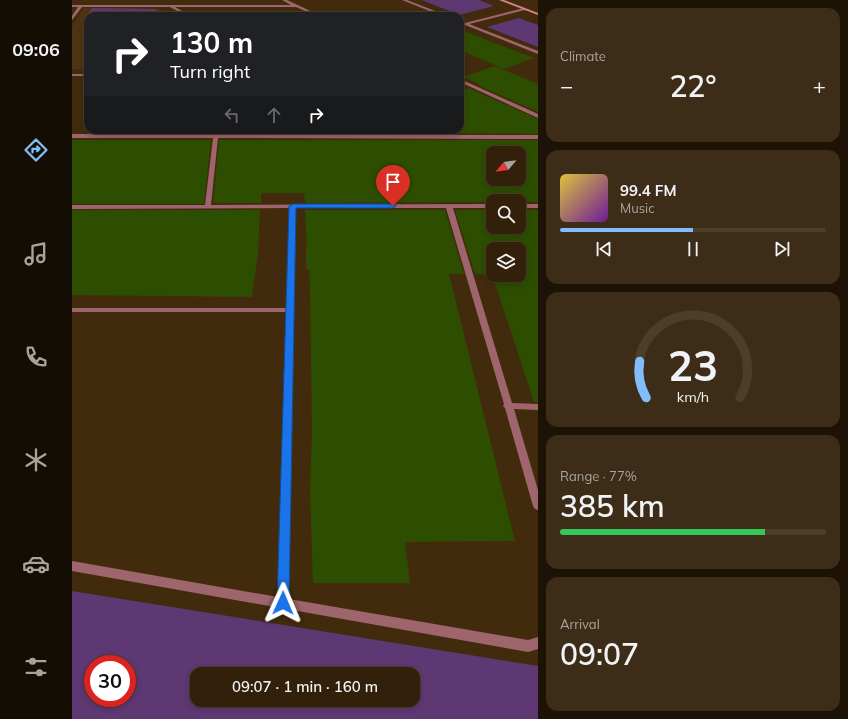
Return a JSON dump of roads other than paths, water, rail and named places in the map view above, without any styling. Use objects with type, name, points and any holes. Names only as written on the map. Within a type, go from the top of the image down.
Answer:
[{"type":"main road","points":[[501,0],[538,14]]},
{"type":"street","points":[[284,0],[310,12]]},
{"type":"street","points":[[404,0],[436,12]]},
{"type":"street","points":[[72,6],[297,6]]},
{"type":"street","points":[[72,19],[81,6]]},
{"type":"street","points":[[172,6],[182,12]]},
{"type":"street","points":[[466,24],[524,9]]},
{"type":"street","points":[[466,24],[538,53]]},
{"type":"street","points":[[72,75],[84,75]]},
{"type":"street","points":[[464,82],[538,116]]},
{"type":"street","points":[[402,134],[406,136]]},
{"type":"street","points":[[72,136],[538,137]]},
{"type":"street","points":[[208,206],[216,136]]},
{"type":"street","points":[[283,603],[293,206]]},
{"type":"street","points":[[449,206],[507,406],[538,506]]},
{"type":"street","points":[[72,207],[486,206]]},
{"type":"street","points":[[526,206],[538,206]]},
{"type":"street","points":[[72,310],[290,310]]},
{"type":"street","points":[[507,406],[538,407]]},
{"type":"street","points":[[72,566],[528,646],[538,643]]}]
